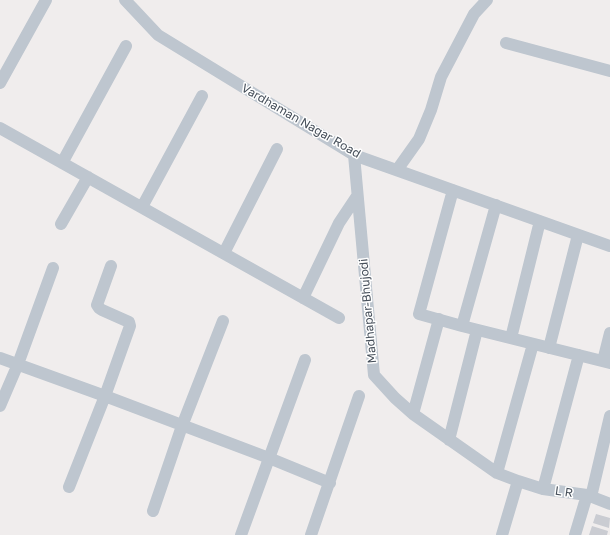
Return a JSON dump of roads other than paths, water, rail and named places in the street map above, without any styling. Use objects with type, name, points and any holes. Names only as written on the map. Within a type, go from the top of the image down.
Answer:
[{"type":"street","points":[[0,83],[46,0]]},
{"type":"street","name":"Vardhaman Nagar Road","points":[[125,0],[158,35],[354,154],[610,246]]},
{"type":"street","points":[[397,170],[419,139],[441,77],[474,14],[486,0]]},
{"type":"street","points":[[506,43],[610,71]]},
{"type":"street","points":[[62,163],[126,46]]},
{"type":"street","points":[[142,208],[202,96]]},
{"type":"street","points":[[0,128],[339,318]]},
{"type":"street","points":[[224,253],[277,149]]},
{"type":"street","name":"Madhapar-Bhujodi","points":[[354,154],[374,375],[412,414],[497,473],[518,481]]},
{"type":"street","points":[[61,224],[88,177]]},
{"type":"street","points":[[453,190],[419,314],[607,362],[610,333]]},
{"type":"street","points":[[303,298],[340,223],[357,196]]},
{"type":"street","points":[[462,326],[496,205]]},
{"type":"street","points":[[512,338],[540,221]]},
{"type":"street","points":[[549,348],[578,235]]},
{"type":"street","points":[[69,487],[105,396],[130,326],[129,322],[102,310],[98,305],[111,266]]},
{"type":"street","points":[[0,406],[18,364],[53,268]]},
{"type":"street","points":[[412,414],[439,319]]},
{"type":"street","points":[[153,511],[182,426],[223,321]]},
{"type":"street","points":[[450,440],[477,330]]},
{"type":"street","points":[[497,473],[534,344]]},
{"type":"street","points":[[543,489],[579,356]]},
{"type":"street","points":[[0,358],[269,458],[330,483]]},
{"type":"street","points":[[241,535],[305,360]]},
{"type":"street","points":[[311,535],[359,396]]},
{"type":"street","points":[[575,535],[589,496],[610,416]]},
{"type":"street","points":[[502,535],[518,481]]},
{"type":"street","name":"L R","points":[[518,481],[543,489],[589,496],[610,504]]}]
